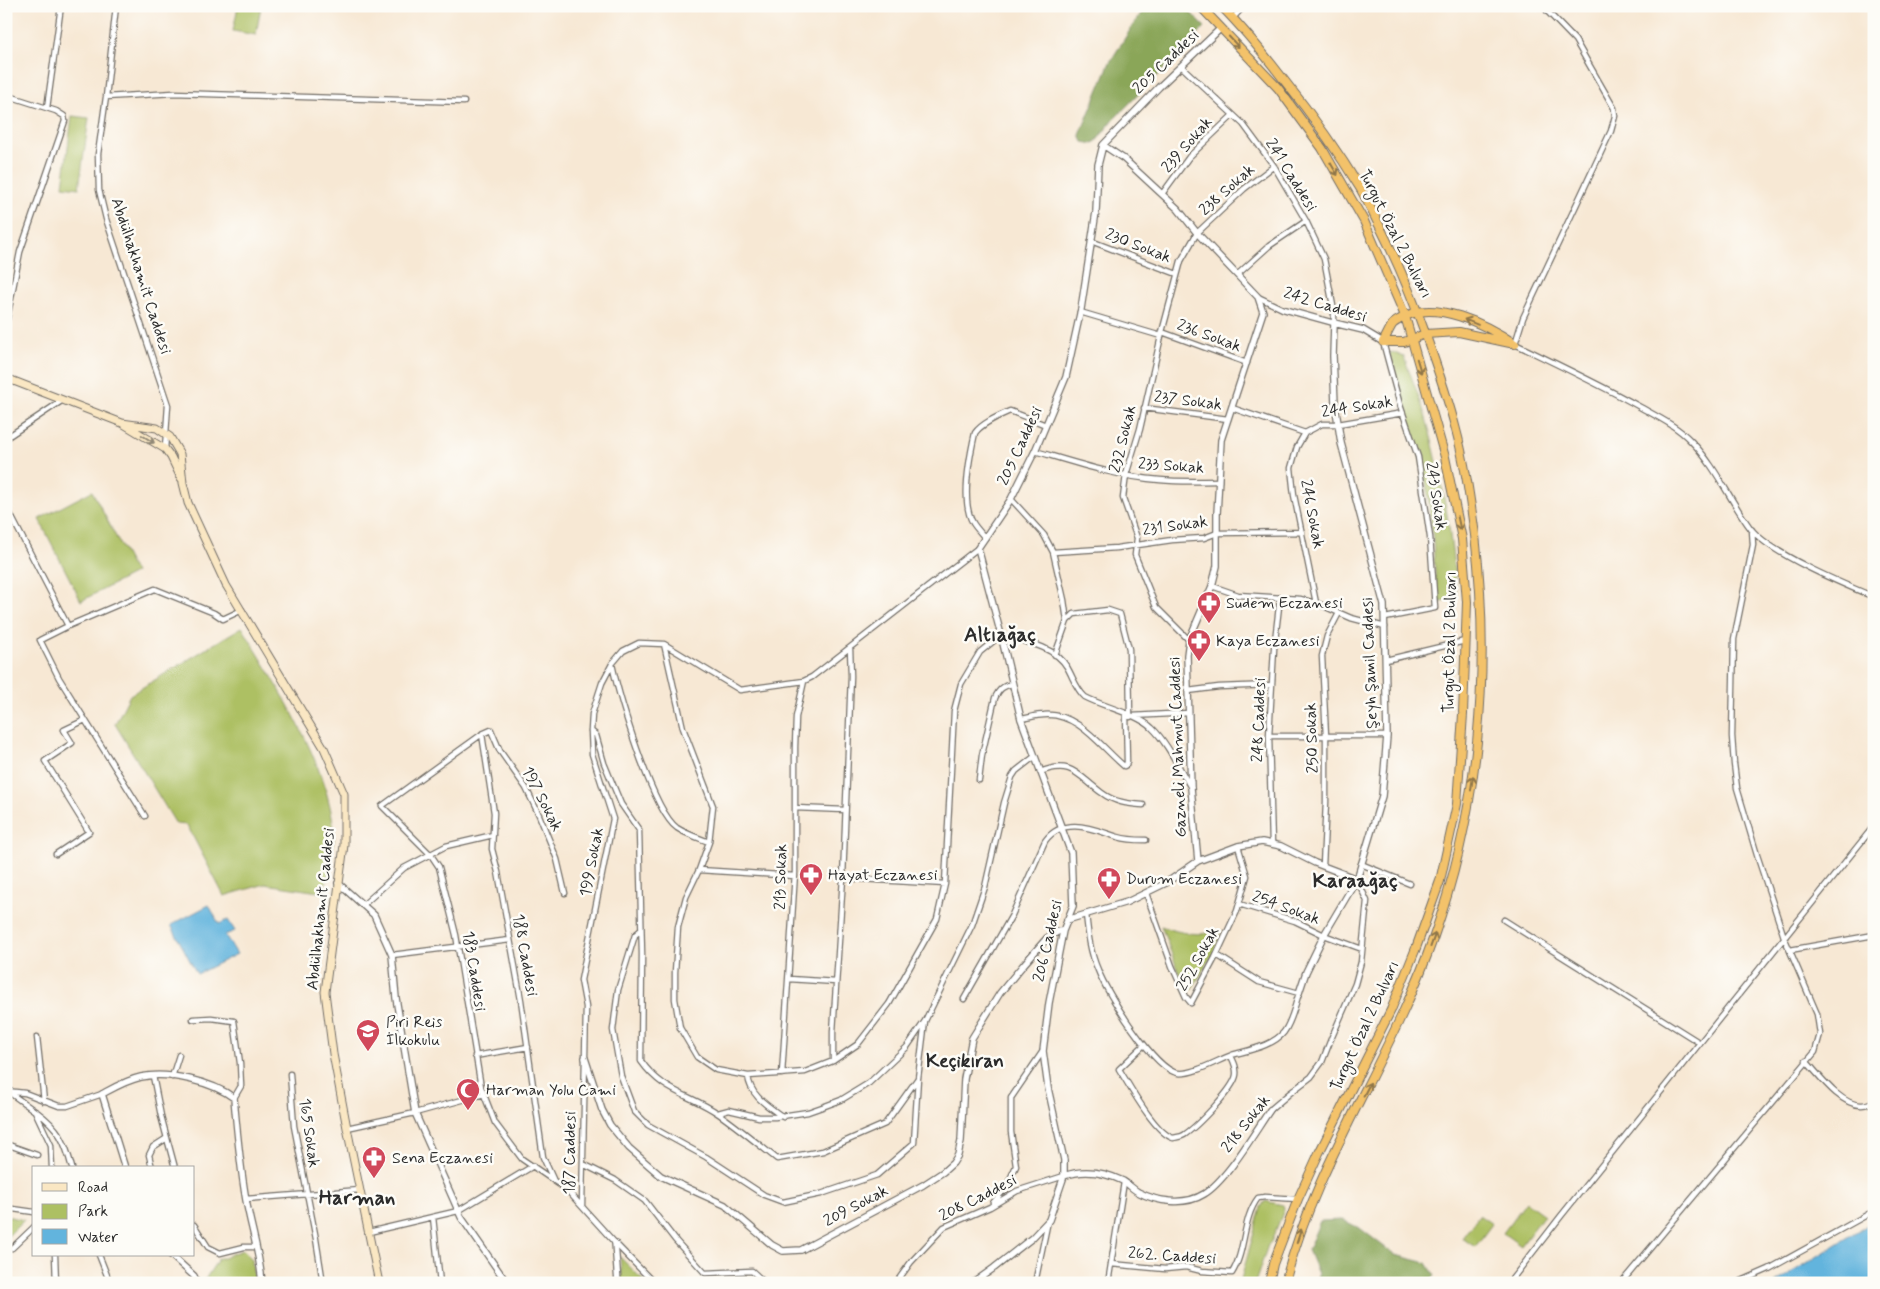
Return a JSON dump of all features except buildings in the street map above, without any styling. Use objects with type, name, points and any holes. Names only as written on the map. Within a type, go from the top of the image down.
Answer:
[{"type":"highway","name":"Turgut Özal 2 Bulvarı","points":[[1200,6],[1278,88],[1322,148],[1364,221],[1405,316],[1446,457],[1462,540],[1467,602],[1458,804],[1440,882],[1391,1010],[1318,1153],[1298,1199],[1273,1264],[1269,1283]]},
{"type":"highway","name":"Turgut Özal 2 Bulvarı","points":[[1221,6],[1250,36],[1314,118],[1362,191],[1397,261],[1418,311],[1456,428],[1469,490],[1480,580],[1483,660],[1480,711],[1472,778],[1460,848],[1446,900],[1416,984],[1386,1051],[1314,1196],[1300,1232],[1285,1283]]},
{"type":"highway","points":[[1438,310],[1468,320],[1502,335],[1515,344],[1459,332],[1425,334],[1404,342],[1383,342],[1393,324],[1405,316],[1418,311],[1438,310]]},
{"type":"main road","name":"Abdülhakhamit Caddesi","points":[[6,378],[122,423],[164,449],[171,457],[183,483]]},
{"type":"main road","name":"Abdülhakhamit Caddesi","points":[[122,423],[157,428],[170,438],[180,454],[183,483],[188,503],[226,585],[324,748],[344,794],[344,845],[325,992],[333,1054],[379,1283]]},
{"type":"street","points":[[47,108],[61,6]]},
{"type":"street","name":"Abdülhakhamit Caddesi","points":[[116,6],[98,154],[99,190],[106,219],[168,404],[164,449]]},
{"type":"street","points":[[1233,18],[1244,6]]},
{"type":"street","points":[[1544,6],[1574,40],[1614,108],[1615,116],[1610,132],[1523,318],[1515,344],[1603,386],[1679,430],[1691,441],[1707,462],[1752,530],[1768,544],[1840,583],[1874,597]]},
{"type":"street","name":"205 Caddesi","points":[[664,644],[740,690],[804,681],[850,648],[978,548],[1011,499],[1035,451],[1066,377],[1080,312],[1096,212],[1098,165],[1104,145],[1221,28]]},
{"type":"street","name":"241 Caddesi","points":[[1181,66],[1242,124],[1274,166],[1306,222],[1324,259],[1334,311],[1334,323]]},
{"type":"street","points":[[106,97],[174,93],[464,102]]},
{"type":"street","points":[[6,95],[47,108],[64,116],[65,121],[20,252],[6,324]]},
{"type":"street","name":"239 Sokak","points":[[1162,194],[1189,157],[1232,115]]},
{"type":"street","points":[[1104,145],[1124,159],[1178,209],[1197,233],[1258,297]]},
{"type":"street","name":"238 Sokak","points":[[1197,233],[1244,188],[1274,166]]},
{"type":"street","points":[[1238,276],[1269,246],[1306,222]]},
{"type":"street","name":"232 Sokak","points":[[1189,640],[1156,607],[1135,554],[1137,538],[1123,498],[1126,475],[1140,429],[1177,274],[1181,261],[1197,233]]},
{"type":"street","name":"230 Sokak","points":[[1091,241],[1177,274]]},
{"type":"street","name":"242 Caddesi","points":[[1258,297],[1283,309],[1363,330],[1383,342]]},
{"type":"street","name":"Gazneli Mahmut Caddesi","points":[[1198,861],[1191,788],[1187,655],[1189,640],[1212,586],[1217,566],[1218,481],[1221,440],[1263,312],[1258,297]]},
{"type":"street","name":"236 Sokak","points":[[1080,312],[1162,334],[1247,363]]},
{"type":"street","name":"Şeyh Şamil Caddesi","points":[[1299,993],[1306,972],[1324,935],[1357,879],[1382,796],[1387,736],[1384,605],[1338,424],[1335,404],[1333,356],[1334,323]]},
{"type":"street","name":"243 Sokak","points":[[1383,342],[1403,413],[1418,457],[1430,537],[1435,608],[1385,618]]},
{"type":"street","points":[[6,438],[64,399]]},
{"type":"street","name":"237 Sokak","points":[[1144,408],[1228,419]]},
{"type":"street","name":"244 Sokak","points":[[1232,408],[1306,433],[1322,424],[1338,424],[1403,413]]},
{"type":"street","points":[[985,538],[972,521],[968,507],[968,468],[975,433],[999,415],[1010,411],[1046,425]]},
{"type":"street","name":"246 Sokak","points":[[1306,433],[1297,447],[1291,468],[1294,495],[1316,603]]},
{"type":"street","name":"233 Sokak","points":[[1035,451],[1089,467],[1126,475],[1159,480],[1218,481]]},
{"type":"street","points":[[171,457],[180,454]]},
{"type":"street","points":[[1011,499],[1044,535],[1053,552],[1067,622]]},
{"type":"street","points":[[6,506],[68,626]]},
{"type":"street","points":[[1621,1283],[1814,1052],[1820,1034],[1817,1014],[1784,937],[1746,822],[1737,788],[1732,736],[1734,639],[1753,545],[1752,530]]},
{"type":"street","name":"231 Sokak","points":[[1053,552],[1117,548],[1136,544],[1204,538],[1217,533],[1302,532]]},
{"type":"street","name":"206 Caddesi","points":[[973,1283],[1032,1238],[1049,1220],[1064,1176],[1064,1160],[1048,1088],[1043,1051],[1049,1003],[1063,931],[1073,906],[1071,853],[1021,719],[978,548]]},
{"type":"street","points":[[1212,586],[1238,595],[1300,599],[1316,603],[1351,618],[1385,627]]},
{"type":"street","points":[[145,816],[58,678],[40,640],[68,626],[156,589],[214,613],[223,619],[242,610]]},
{"type":"street","name":"248 Caddesi","points":[[1272,844],[1268,736],[1280,598]]},
{"type":"street","points":[[1021,719],[1044,715],[1062,717],[1072,721],[1101,744],[1124,766],[1127,764],[1129,649],[1120,614],[1108,610],[1074,614],[1067,622],[1055,655]]},
{"type":"street","name":"250 Sokak","points":[[1323,866],[1326,802],[1326,736],[1322,656],[1327,636],[1339,612]]},
{"type":"street","points":[[664,644],[683,728],[713,806],[709,842],[699,870],[686,897],[678,927],[675,999],[680,1028],[697,1056],[716,1070],[748,1076],[805,1072],[833,1061],[858,1044],[889,1004],[937,919],[945,884],[954,711],[961,684],[980,652],[1001,634],[1050,651],[1067,666],[1080,693],[1097,703],[1152,728],[1191,788]]},
{"type":"street","points":[[1386,660],[1465,641]]},
{"type":"street","name":"199 Sokak","points":[[581,980],[613,819],[592,754],[590,731],[592,714],[602,683],[612,664],[623,651],[640,643],[664,644]]},
{"type":"street","points":[[833,1061],[833,1032],[843,878],[851,676],[850,648]]},
{"type":"street","points":[[612,664],[618,692],[630,728],[662,807],[676,828],[709,842]]},
{"type":"street","name":"213 Sokak","points":[[782,1074],[795,876],[796,717],[804,681]]},
{"type":"street","points":[[979,780],[982,754],[995,698],[998,691],[1004,686],[1012,684]]},
{"type":"street","points":[[1188,691],[1219,687],[1272,685]]},
{"type":"street","points":[[1128,716],[1189,713]]},
{"type":"street","points":[[56,854],[89,832],[45,761],[72,743],[64,730],[85,720]]},
{"type":"street","name":"197 Sokak","points":[[482,734],[491,730],[500,751],[526,788],[557,859],[565,893]]},
{"type":"street","points":[[590,731],[596,735],[604,763],[621,804],[639,830],[641,1061],[650,1074],[671,1090],[718,1113],[776,1160],[823,1151],[885,1124],[918,1078]]},
{"type":"street","points":[[431,855],[382,806],[482,734]]},
{"type":"street","name":"188 Caddesi","points":[[482,734],[494,813],[492,849],[528,1047],[543,1157],[553,1180]]},
{"type":"street","points":[[1268,736],[1387,736]]},
{"type":"street","points":[[718,1113],[729,1110],[759,1117],[783,1117],[825,1106],[862,1088],[880,1074],[907,1047],[925,1021],[972,925],[979,906],[1009,784],[1016,770],[1034,757]]},
{"type":"street","points":[[1040,772],[1051,768],[1064,767],[1071,769],[1102,793],[1116,800],[1143,805]]},
{"type":"street","points":[[795,808],[845,810]]},
{"type":"street","points":[[964,998],[1012,916],[1045,841],[1052,834],[1062,829],[1078,826],[1121,838],[1146,840]]},
{"type":"street","points":[[1509,1283],[1874,826]]},
{"type":"street","points":[[363,905],[404,868],[446,846],[493,835]]},
{"type":"street","points":[[1067,920],[1128,902],[1166,883],[1198,861],[1238,846],[1262,842],[1282,846],[1323,866],[1357,879]]},
{"type":"street","name":"252 Sokak","points":[[1146,893],[1172,966],[1186,997],[1191,1003],[1217,955],[1239,904],[1247,876],[1238,846]]},
{"type":"street","name":"183 Caddesi","points":[[431,855],[438,867],[458,947],[475,1056],[484,1094],[495,1123],[522,1160],[566,1189],[654,1283]]},
{"type":"street","points":[[1361,864],[1410,884]]},
{"type":"street","points":[[699,870],[795,876]]},
{"type":"street","points":[[843,878],[945,884]]},
{"type":"street","name":"218 Sokak","points":[[1064,1176],[1076,1172],[1100,1174],[1124,1182],[1138,1192],[1156,1199],[1174,1202],[1193,1200],[1215,1186],[1235,1161],[1270,1110],[1312,1077],[1322,1062],[1355,984],[1362,950],[1367,901],[1357,879]]},
{"type":"street","points":[[338,883],[374,915],[392,955],[396,998],[415,1113],[458,1211],[507,1283]]},
{"type":"street","name":"254 Sokak","points":[[1239,904],[1295,921],[1362,950]]},
{"type":"street","points":[[1086,914],[1090,943],[1100,974],[1120,1009],[1144,1045],[1163,1066],[1178,1073],[1196,1070],[1270,1042],[1283,1033],[1299,993],[1259,982],[1217,955]]},
{"type":"street","points":[[1504,920],[1700,1043]]},
{"type":"street","points":[[641,930],[635,935],[618,990],[613,1030],[621,1076],[634,1111],[648,1125],[699,1152],[764,1195],[783,1202],[821,1194],[877,1175],[914,1143],[918,1078],[925,1021]]},
{"type":"street","name":"209 Sokak","points":[[585,1058],[602,1110],[610,1126],[629,1148],[661,1176],[725,1205],[772,1245],[783,1251],[801,1250],[924,1185],[953,1163],[958,1155],[961,1141],[964,1079],[972,1038],[1000,993],[1024,964],[1047,938],[1059,931],[1063,931]]},
{"type":"street","points":[[1790,950],[1874,935]]},
{"type":"street","points":[[392,955],[510,940]]},
{"type":"street","points":[[789,979],[836,982]]},
{"type":"street","name":"187 Caddesi","points":[[581,980],[586,1007],[582,1206]]},
{"type":"street","points":[[193,1018],[234,1021],[241,1086],[234,1098],[238,1149],[255,1247],[261,1268],[262,1283]]},
{"type":"street","points":[[37,1037],[44,1101]]},
{"type":"street","points":[[1144,1045],[1119,1069],[1158,1127],[1163,1133],[1173,1138],[1184,1135],[1207,1114],[1230,1088],[1236,1075],[1236,1068],[1231,1056]]},
{"type":"street","points":[[475,1056],[528,1047]]},
{"type":"street","points":[[990,1207],[1007,1186],[1016,1166],[1011,1132],[1011,1098],[1043,1051]]},
{"type":"street","points":[[172,1077],[180,1055]]},
{"type":"street","points":[[1806,1061],[1839,1097],[1861,1105],[1874,1102]]},
{"type":"street","name":"165 Sokak","points":[[290,1074],[294,1126],[323,1283]]},
{"type":"street","points":[[6,1091],[25,1093],[59,1106],[102,1094],[133,1079],[153,1076],[191,1080],[226,1092],[234,1098]]},
{"type":"street","points":[[153,1076],[175,1166]]},
{"type":"street","points":[[748,1076],[749,1086],[759,1099],[783,1117]]},
{"type":"street","points":[[6,1091],[48,1120],[62,1136],[71,1166]]},
{"type":"street","points":[[102,1094],[124,1166]]},
{"type":"street","points":[[347,1128],[415,1113],[484,1094]]},
{"type":"street","points":[[35,1111],[51,1145],[52,1166]]},
{"type":"street","points":[[152,1166],[149,1155],[153,1147],[167,1138]]},
{"type":"street","points":[[6,1144],[37,1156]]},
{"type":"street","points":[[583,1164],[614,1180],[645,1201],[704,1273],[752,1272],[765,1283]]},
{"type":"street","points":[[369,1232],[458,1211],[533,1166]]},
{"type":"street","name":"208 Caddesi","points":[[896,1283],[911,1262],[944,1227],[990,1207],[1017,1191],[1064,1176]]},
{"type":"street","points":[[1108,1283],[1124,1182]]},
{"type":"street","points":[[246,1199],[360,1190]]},
{"type":"street","name":"262. Caddesi","points":[[1111,1264],[1165,1269],[1186,1268],[1232,1273],[1238,1263],[1249,1220],[1258,1198],[1298,1199]]},
{"type":"street","points":[[6,1208],[32,1212]]},
{"type":"street","points":[[1737,1283],[1769,1270],[1874,1211]]},
{"type":"street","points":[[434,1217],[440,1283]]},
{"type":"street","points":[[1035,1283],[1049,1220]]},
{"type":"street","points":[[195,1227],[208,1247],[220,1253],[244,1247],[255,1247]]},
{"type":"street","points":[[6,1249],[12,1248],[32,1229]]},
{"type":"street","points":[[615,1243],[618,1283]]},
{"type":"street","points":[[55,1256],[56,1283]]},
{"type":"street","points":[[99,1256],[110,1283]]},
{"type":"street","points":[[172,1256],[194,1276],[197,1283]]},
{"type":"street","points":[[179,1256],[182,1265]]},
{"type":"green space","points":[[238,6],[261,6],[256,35],[233,31]]},
{"type":"green space","points":[[1147,6],[1184,6],[1205,27],[1113,120],[1094,144],[1083,142],[1080,135],[1110,62]]},
{"type":"green space","points":[[72,116],[89,118],[79,188],[63,186]]},
{"type":"green space","points":[[1392,352],[1404,357],[1424,410],[1446,508],[1457,599],[1437,603],[1428,493],[1413,431],[1389,354]]},
{"type":"green space","points":[[92,491],[135,573],[81,601],[39,519]]},
{"type":"green space","points":[[242,627],[299,726],[322,779],[330,805],[334,841],[328,876],[319,892],[265,884],[224,896],[187,825],[176,824],[115,724],[130,695]]},
{"type":"green space","points":[[1161,926],[1191,933],[1221,931],[1212,956],[1192,989],[1185,989]]},
{"type":"green space","points":[[1265,1201],[1283,1205],[1284,1210],[1268,1245],[1255,1283],[1240,1283],[1261,1207]]},
{"type":"green space","points":[[1526,1202],[1544,1215],[1521,1246],[1503,1233]]},
{"type":"green space","points":[[1479,1215],[1492,1224],[1475,1247],[1462,1238]]},
{"type":"green space","points":[[6,1216],[24,1220],[6,1238]]},
{"type":"green space","points":[[1343,1220],[1361,1229],[1395,1255],[1427,1263],[1435,1276],[1428,1283],[1317,1283],[1318,1274],[1308,1250],[1320,1221]]},
{"type":"green space","points":[[243,1250],[252,1259],[254,1283],[206,1283],[204,1281],[219,1258],[224,1258]]},
{"type":"green space","points":[[620,1257],[646,1283],[622,1283]]},
{"type":"water","points":[[209,905],[219,924],[228,920],[235,931],[225,935],[237,954],[197,974],[171,925]]},
{"type":"water","points":[[1874,1221],[1874,1283],[1775,1283]]},
{"type":"place","name":"Sudem Eczanesi","points":[[1209,624]]},
{"type":"place","name":"Kaya Eczanesi","points":[[1199,662]]},
{"type":"place","name":"Hayat Eczanesi","points":[[811,896]]},
{"type":"place","name":"Durum Eczanesi","points":[[1109,900]]},
{"type":"place","name":"Piri Reis İlkokulu","points":[[368,1052]]},
{"type":"place","name":"Harman Yolu Cami","points":[[468,1111]]},
{"type":"place","name":"Sena Eczanesi","points":[[374,1179]]},
{"type":"district","name":"Altıağaç","points":[[1000,635]]},
{"type":"district","name":"Karaağaç","points":[[1355,881]]},
{"type":"district","name":"Keçikıran","points":[[965,1061]]},
{"type":"district","name":"Harman","points":[[357,1198]]}]
